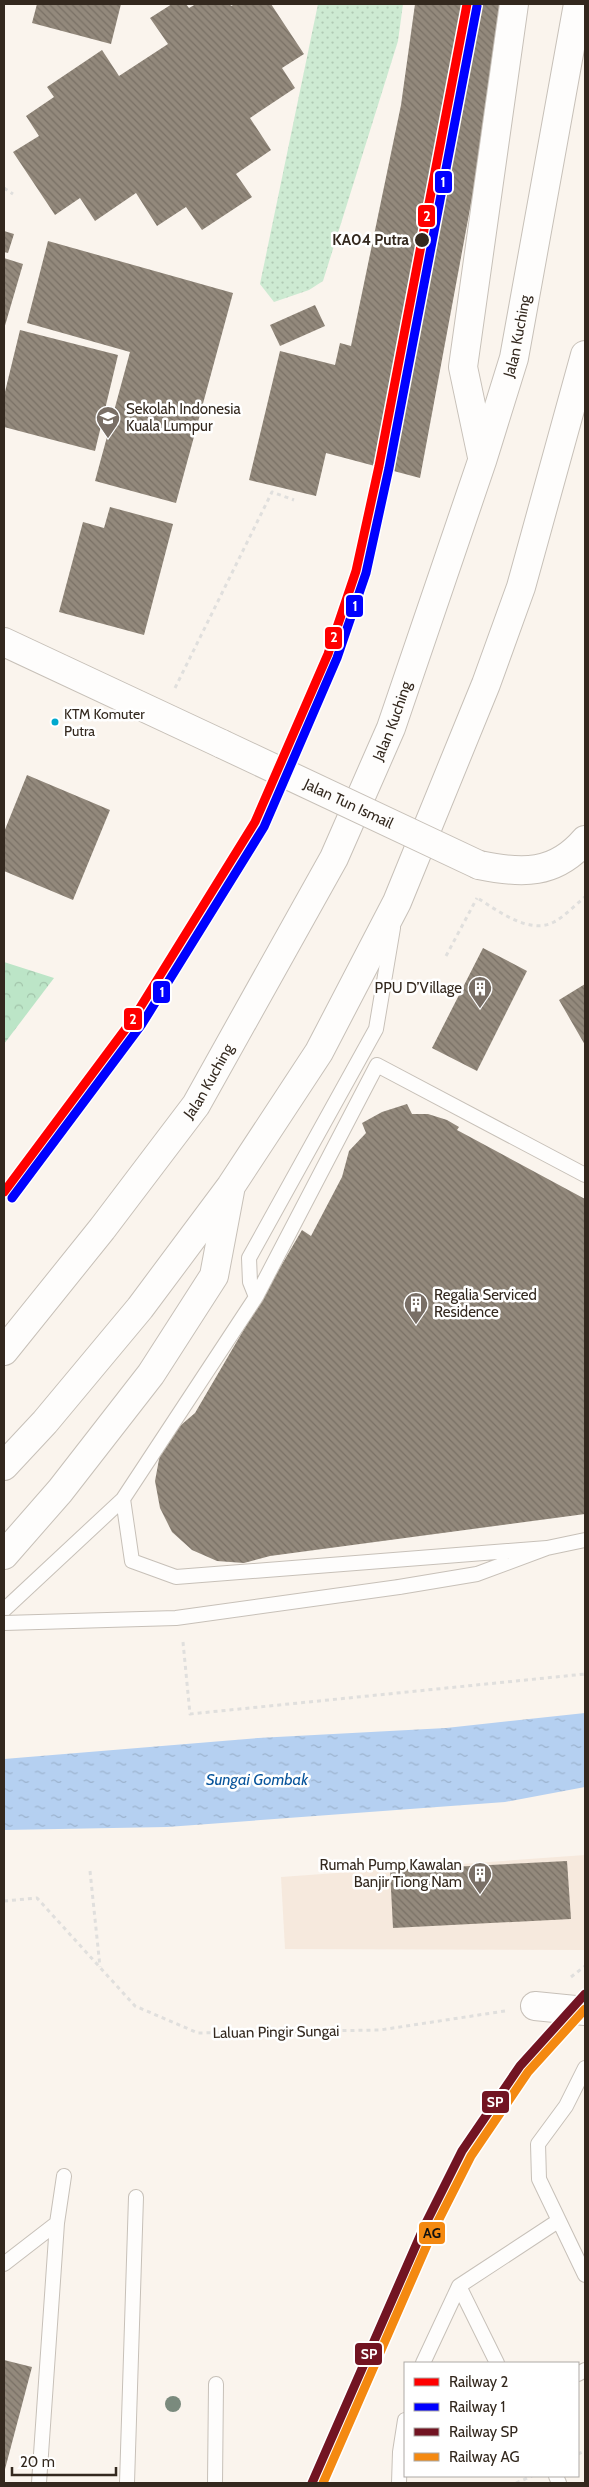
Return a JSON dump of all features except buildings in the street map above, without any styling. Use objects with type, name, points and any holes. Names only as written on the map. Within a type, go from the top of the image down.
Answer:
[{"type":"main road","points":[[482,461],[463,367],[514,4]]},
{"type":"main road","name":"Jalan Kuching","points":[[4,1351],[102,1229],[196,1105],[334,858],[392,728],[482,461],[514,358],[578,4]]},
{"type":"main road","points":[[4,1466],[45,1422],[140,1308],[231,1186],[319,1052],[397,902],[483,693],[521,587],[552,483],[585,355]]},
{"type":"main road","name":"Jalan Tun Ismail","points":[[4,642],[479,865],[514,871],[527,871],[550,866],[564,860],[585,840]]},
{"type":"main road","points":[[4,1554],[60,1491],[151,1374],[214,1276],[231,1186]]},
{"type":"main road","points":[[535,2006],[585,2011]]},
{"type":"lane","points":[[256,1298],[250,1282],[249,1258],[376,1028],[397,902]]},
{"type":"lane","points":[[4,1610],[122,1499],[256,1298],[377,1066],[585,1175]]},
{"type":"lane","points":[[122,1499],[132,1562],[176,1577],[546,1548],[585,1540]]},
{"type":"lane","points":[[4,1623],[176,1618],[399,1587],[477,1574],[546,1548]]},
{"type":"lane","points":[[585,2068],[566,2106],[538,2144],[539,2179],[585,2276]]},
{"type":"lane","points":[[39,2483],[57,2223],[64,2176]]},
{"type":"lane","points":[[127,2483],[136,2197]]},
{"type":"lane","points":[[423,2362],[459,2286],[558,2221]]},
{"type":"lane","points":[[4,2264],[57,2223]]},
{"type":"lane","points":[[459,2286],[497,2362]]},
{"type":"lane","points":[[215,2483],[216,2384]]},
{"type":"lane","points":[[399,2483],[404,2437]]},
{"type":"path","points":[[4,188],[12,194]]},
{"type":"path","points":[[160,716],[272,492],[294,500]]},
{"type":"path","points":[[471,894],[514,920],[535,924],[553,923],[585,897]]},
{"type":"path","points":[[446,956],[477,898]]},
{"type":"path","points":[[183,1641],[190,1714],[585,1674]]},
{"type":"path","points":[[90,1871],[100,1969]]},
{"type":"path","name":"Laluan Pingir Sungai","points":[[4,1901],[37,1898],[135,2006],[198,2033],[380,2030],[535,2006],[585,1966]]},
{"type":"path","points":[[516,2483],[530,2477]]},
{"type":"shaded area","points":[[585,1855],[585,1950],[285,1949],[281,1877]]},
{"type":"green space","points":[[318,4],[403,4],[398,41],[323,281],[309,290],[274,302],[260,284]]},
{"type":"green space","points":[[4,962],[54,978],[4,1044]]},
{"type":"water","name":"Sungai Gombak","points":[[585,1713],[585,1787],[505,1802],[167,1827],[4,1830],[4,1759],[258,1738],[446,1728]]},
{"type":"rail line","name":"2","points":[[4,1192],[133,1019],[255,822],[328,654],[356,571],[379,466],[467,4]]},
{"type":"rail line","name":"1","points":[[12,1198],[142,1024],[264,827],[337,658],[366,573],[389,468],[477,6]]},
{"type":"rail line","name":"SP","points":[[312,2483],[424,2227],[462,2151],[520,2066],[585,1994]]},
{"type":"rail line","name":"AG","points":[[323,2483],[433,2231],[471,2156],[528,2072],[585,2009]]},
{"type":"place","name":"KA04 Putra","points":[[422,240]]},
{"type":"place","name":"Sekolah Indonesia Kuala Lumpur","points":[[108,439]]},
{"type":"place","name":"KTM Komuter Putra","points":[[55,722]]},
{"type":"place","name":"PPU D’Village","points":[[480,1009]]},
{"type":"place","name":"Regalia Serviced Residence","points":[[416,1325]]},
{"type":"place","name":"Rumah Pump Kawalan Banjir Tiong Nam","points":[[480,1895]]}]
